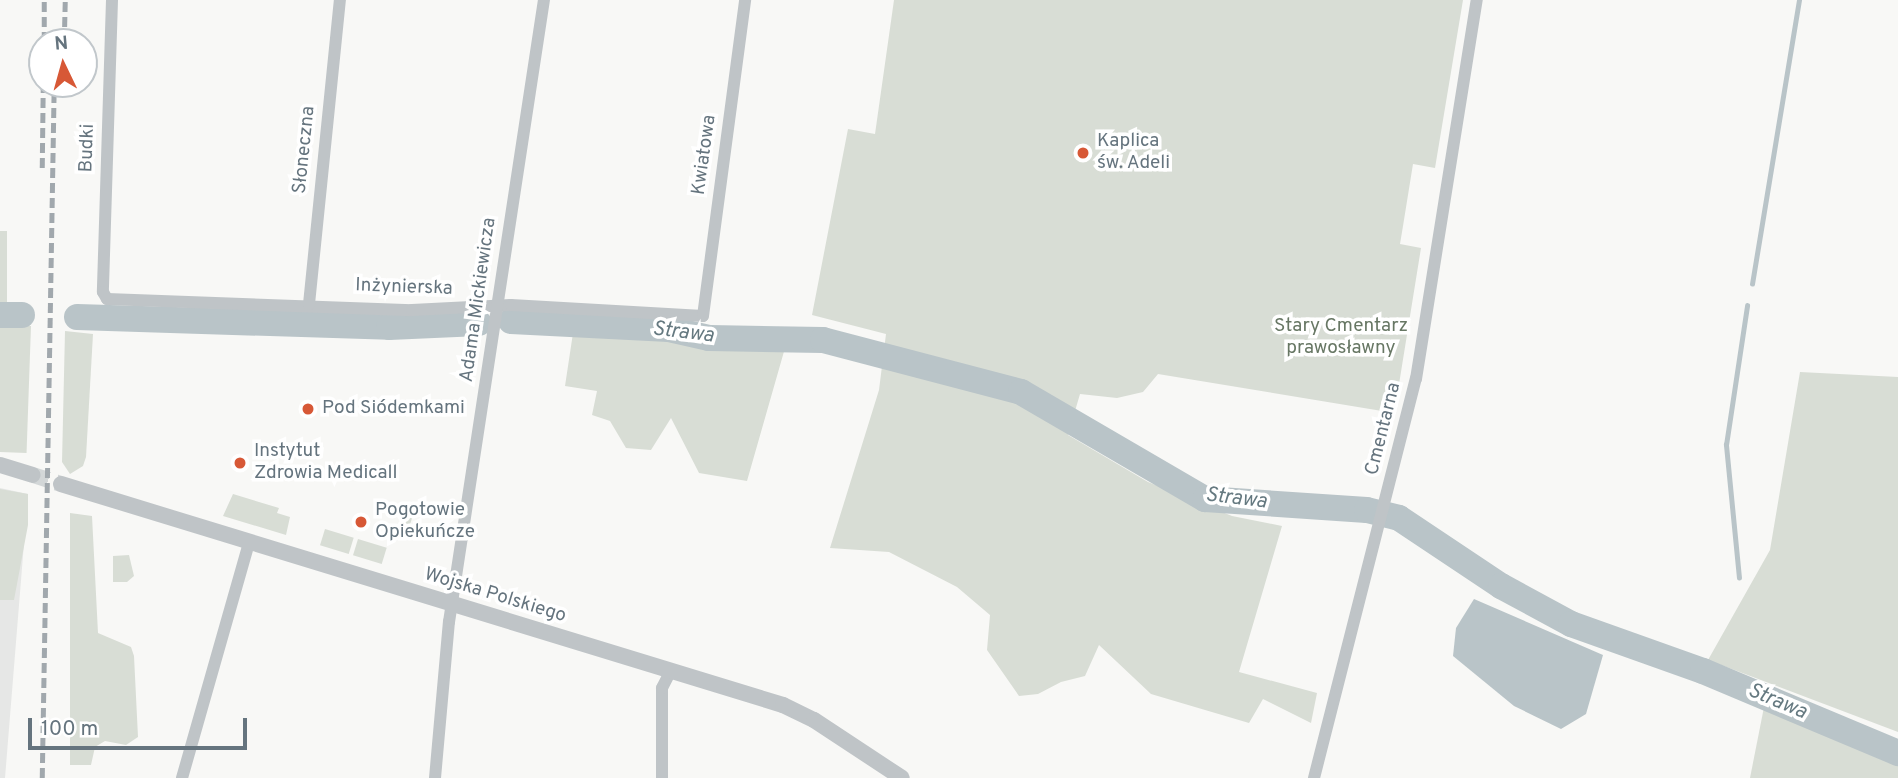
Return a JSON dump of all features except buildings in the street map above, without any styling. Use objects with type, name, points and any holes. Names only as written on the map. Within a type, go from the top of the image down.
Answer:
[{"type":"street","name":"Budki","points":[[104,296],[112,0]]},
{"type":"street","name":"Słoneczna","points":[[309,304],[340,0]]},
{"type":"street","name":"Adama Mickiewicza","points":[[435,778],[453,606],[544,0]]},
{"type":"street","name":"Kwiatowa","points":[[703,316],[745,0]]},
{"type":"street","name":"Cmentarna","points":[[1314,778],[1420,361],[1477,0]]},
{"type":"street","name":"Inżynierska","points":[[104,296],[309,304],[496,316],[703,316]]},
{"type":"street","points":[[0,466],[33,475]]},
{"type":"street","name":"Wojska Polskiego","points":[[61,484],[799,711],[902,778]]},
{"type":"street","points":[[182,778],[249,543]]},
{"type":"street","points":[[662,778],[662,688],[670,672]]},
{"type":"shaded area","points":[[0,488],[28,494],[5,778],[0,778]]},
{"type":"shaded area","points":[[1474,599],[1603,655],[1586,714],[1561,729],[1514,706],[1453,656],[1456,628]]},
{"type":"green space","name":"Stary Cmentarz prawosławny","points":[[894,0],[1463,0],[1435,168],[1413,164],[1400,244],[1421,248],[1395,409],[1382,411],[1158,374],[1143,392],[1117,398],[1080,394],[1068,435],[1148,482],[1232,516],[1282,526],[1239,672],[1317,693],[1311,723],[1263,699],[1249,723],[1151,694],[1099,645],[1085,676],[1061,682],[1038,694],[1019,696],[987,650],[990,615],[957,587],[889,552],[830,548],[879,390],[886,334],[812,315],[848,129],[875,134]]},
{"type":"green space","points":[[0,231],[7,231],[7,310],[0,310]]},
{"type":"green space","points":[[0,325],[31,326],[27,453],[0,452]]},
{"type":"green space","points":[[65,331],[93,334],[86,457],[83,466],[70,474],[62,462]]},
{"type":"green space","points":[[573,333],[785,348],[747,481],[699,473],[671,418],[651,450],[626,448],[610,421],[592,415],[597,391],[565,386]]},
{"type":"green space","points":[[1800,372],[1898,377],[1898,732],[1708,660],[1770,550]]},
{"type":"green space","points":[[0,489],[28,494],[28,525],[14,600],[0,600]]},
{"type":"green space","points":[[233,494],[279,508],[277,513],[290,517],[286,535],[223,516]]},
{"type":"green space","points":[[405,511],[414,512],[405,540],[400,538]]},
{"type":"green space","points":[[70,513],[92,516],[98,633],[131,647],[134,656],[138,737],[126,745],[105,741],[95,747],[91,765],[70,765]]},
{"type":"green space","points":[[325,529],[354,538],[349,554],[320,545]]},
{"type":"green space","points":[[358,539],[387,548],[382,564],[353,555]]},
{"type":"green space","points":[[129,555],[134,576],[127,582],[113,582],[113,556]]},
{"type":"green space","points":[[1765,702],[1898,756],[1898,778],[1750,778]]},
{"type":"waterway","points":[[1752,284],[1799,0]]},
{"type":"waterway","points":[[1739,578],[1726,445],[1747,306]]},
{"type":"waterway","name":"Strawa","points":[[0,315],[22,315]]},
{"type":"waterway","name":"Strawa","points":[[77,317],[389,327],[479,323]]},
{"type":"waterway","name":"Strawa","points":[[511,321],[669,329],[709,338],[823,340],[1021,392],[1205,499],[1367,510],[1399,518],[1501,586],[1571,624],[1703,671],[1898,753]]},
{"type":"tunnel","points":[[33,475],[61,484]]},
{"type":"railway","points":[[44,0],[44,28]]},
{"type":"railway","points":[[64,28],[65,0]]},
{"type":"railway","points":[[42,168],[43,98]]},
{"type":"railway","points":[[42,778],[54,98]]},
{"type":"place","name":"Kaplica św. Adeli","points":[[1083,153]]},
{"type":"place","name":"Pod Siódemkami","points":[[308,409]]},
{"type":"place","name":"Instytut Zdrowia Medicall","points":[[240,463]]},
{"type":"place","name":"Pogotowie Opiekuńcze","points":[[361,522]]}]
